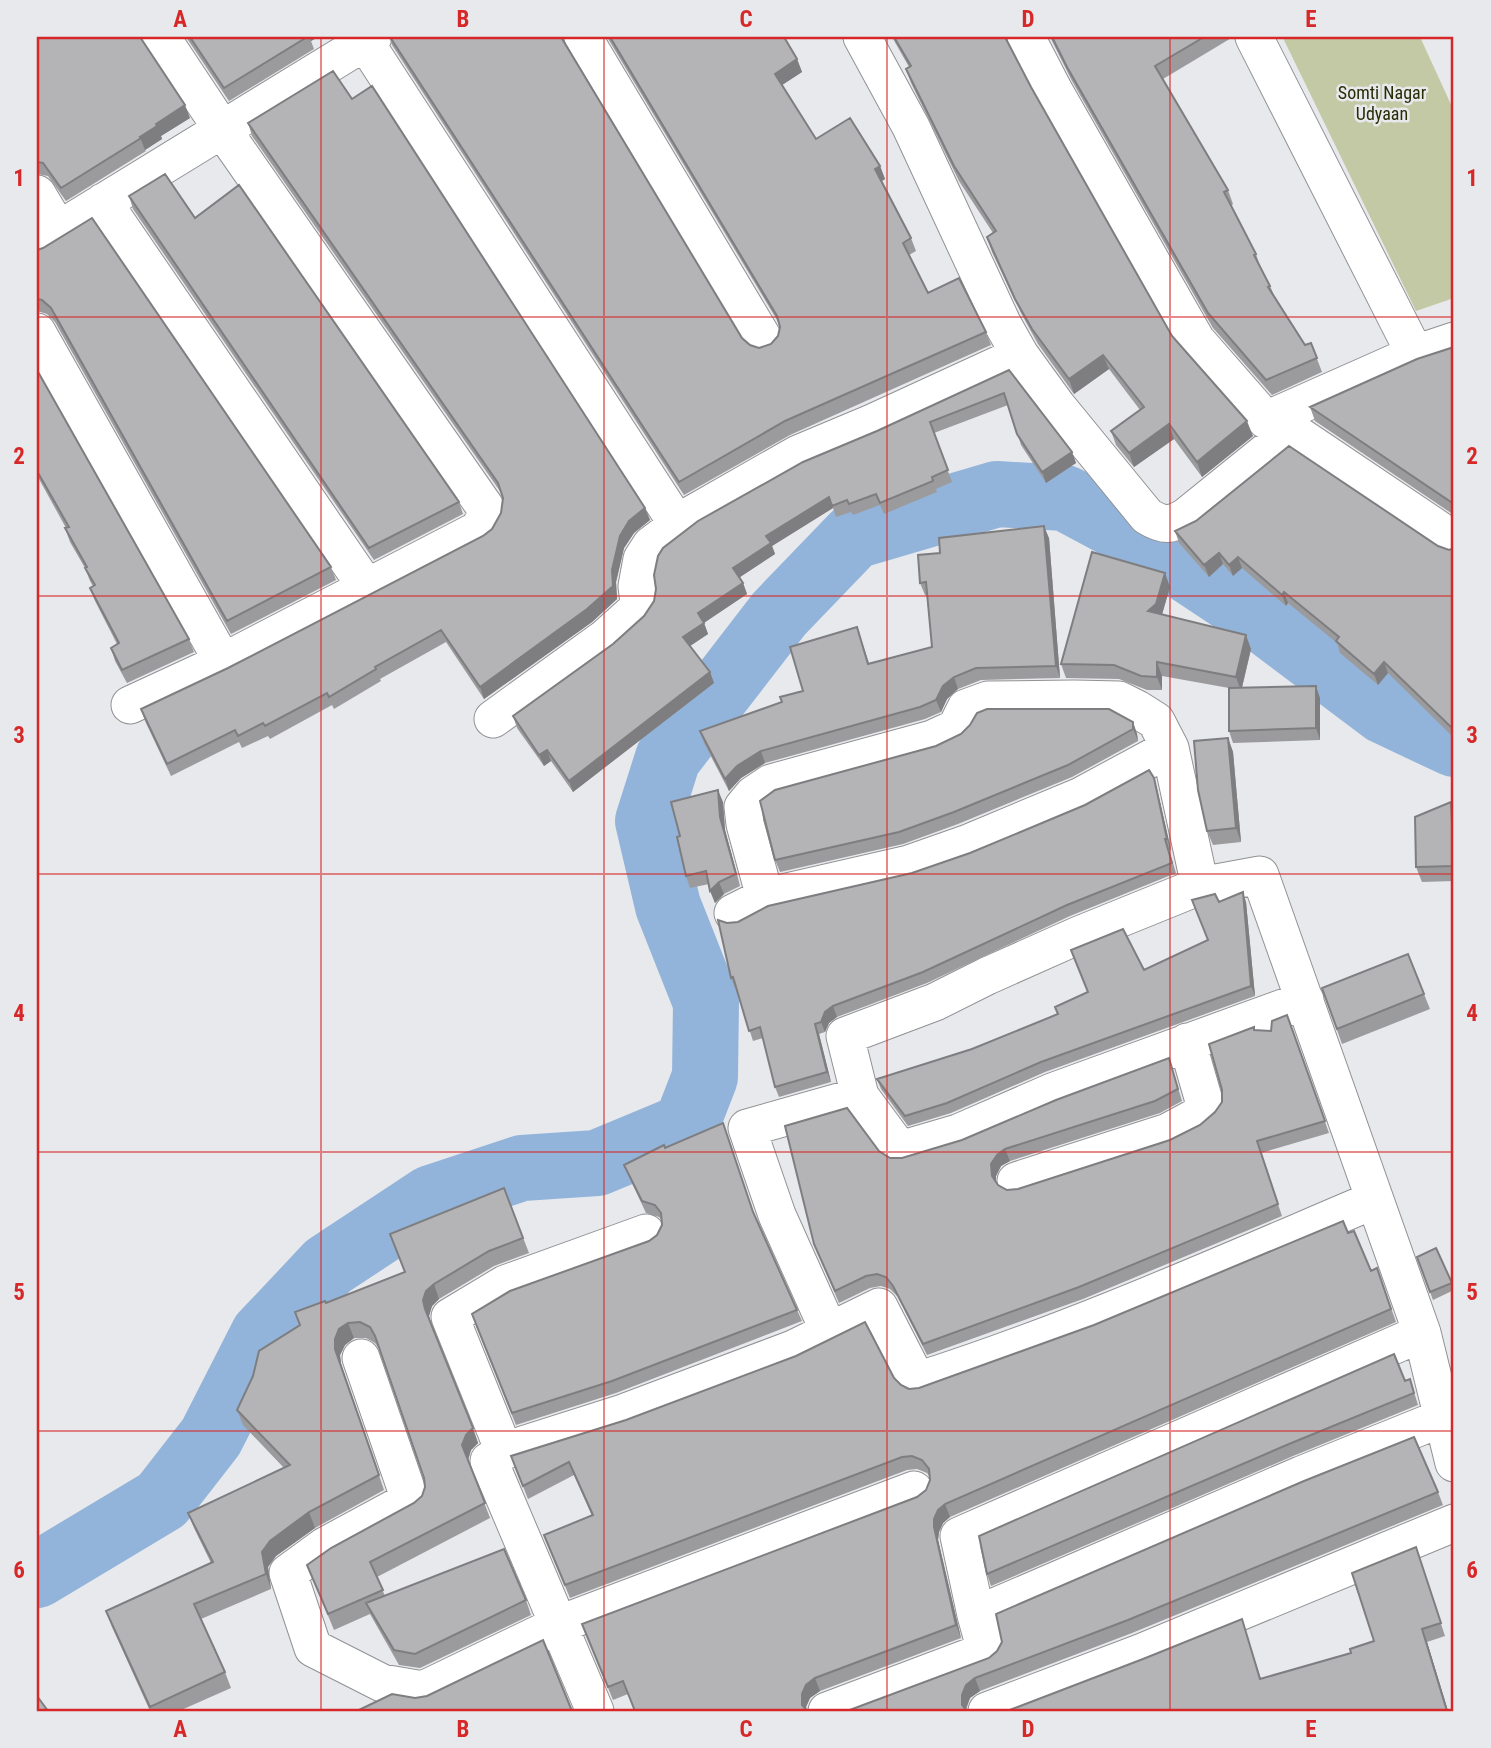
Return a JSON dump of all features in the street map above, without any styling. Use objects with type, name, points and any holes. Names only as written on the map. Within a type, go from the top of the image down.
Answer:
[{"type":"street","points":[[130,705],[223,662],[478,530],[487,515],[485,507],[161,37]]},
{"type":"street","points":[[583,37],[764,340]]},
{"type":"street","points":[[862,37],[911,127],[1002,323],[1020,355],[1057,406],[1147,516],[1162,525],[1174,524],[1187,516],[1279,426],[1415,354],[1454,341]]},
{"type":"street","points":[[1026,37],[1196,340],[1279,426],[1454,540]]},
{"type":"street","points":[[1254,37],[1415,354]]},
{"type":"street","points":[[37,194],[48,236],[369,39],[678,525]]},
{"type":"street","points":[[103,202],[367,588]]},
{"type":"street","points":[[37,332],[223,662]]},
{"type":"street","points":[[493,719],[605,638],[634,612],[639,603],[637,586],[642,559],[651,544],[691,515],[798,454],[1020,355]]},
{"type":"street","points":[[765,897],[743,807],[753,795],[771,783],[932,739],[957,728],[966,708],[988,700],[1119,700],[1156,721],[1170,748],[1200,886]]},
{"type":"street","points":[[733,913],[765,897],[909,864],[954,848],[1081,796],[1170,748]]},
{"type":"street","points":[[1305,1000],[1052,1092],[958,1133],[900,1150],[860,1096],[845,1037],[936,1002],[1079,935],[1200,886],[1260,875],[1305,1000],[1374,1200],[1422,1333],[1454,1463]]},
{"type":"street","points":[[1016,1181],[1168,1132],[1194,1118],[1206,1108],[1187,1042]]},
{"type":"street","points":[[829,1331],[777,1215],[747,1128],[860,1096]]},
{"type":"street","points":[[595,1711],[489,1461],[504,1451],[624,1413],[793,1349],[879,1307],[918,1381],[981,1361],[1126,1305],[1374,1200]]},
{"type":"street","points":[[504,1451],[450,1317],[505,1284],[646,1233]]},
{"type":"street","points":[[827,1711],[986,1651],[959,1536],[1422,1333]]},
{"type":"street","points":[[361,1358],[410,1500],[325,1546],[288,1573],[313,1648],[382,1683],[423,1690],[560,1624],[914,1490]]},
{"type":"street","points":[[976,1615],[1301,1475],[1442,1418]]},
{"type":"street","points":[[987,1711],[1140,1653],[1454,1523]]},
{"type":"green space","name":"Somti Nagar Udyaan","points":[[1420,37],[1454,111],[1454,298],[1416,311],[1283,38]]},
{"type":"building","points":[[37,37],[140,37],[185,105],[156,124],[157,126],[141,138],[61,188],[43,163],[37,162]]},
{"type":"building","points":[[190,37],[307,37],[224,88]]},
{"type":"building","points":[[390,37],[561,37],[742,338],[759,348],[771,344],[778,336],[780,327],[777,316],[610,37],[784,37],[797,59],[775,74],[816,139],[850,118],[880,166],[875,169],[911,238],[903,243],[928,293],[959,278],[986,332],[785,421],[679,482]]},
{"type":"building","points":[[894,37],[1005,37],[1172,336],[1247,421],[1197,462],[1169,424],[1129,453],[1111,431],[1144,407],[1103,355],[1069,379],[1032,329],[987,237],[996,231],[954,166],[906,69],[911,66]]},
{"type":"building","points":[[1052,37],[1204,37],[1155,66],[1228,190],[1224,192],[1256,254],[1254,255],[1270,286],[1268,287],[1305,345],[1311,343],[1317,358],[1266,380],[1208,313]]},
{"type":"building","points":[[333,71],[352,99],[372,86],[645,508],[629,521],[620,536],[612,570],[613,586],[587,609],[480,687],[441,630],[375,667],[376,669],[329,697],[327,693],[265,726],[263,723],[238,736],[235,730],[167,764],[141,709],[228,668],[483,536],[492,529],[501,513],[503,498],[498,483],[248,123]]},
{"type":"building","points":[[165,174],[195,218],[239,185],[459,502],[369,548],[129,196]]},
{"type":"building","points":[[92,218],[331,567],[227,621],[51,308],[37,299],[37,250]]},
{"type":"building","points":[[1454,347],[1454,504],[1310,407],[1417,359]]},
{"type":"building","points":[[37,370],[189,639],[122,670],[111,648],[119,643],[90,588],[95,585],[65,528],[69,527],[37,471]]},
{"type":"building","points":[[1009,370],[1072,452],[1042,472],[1017,434],[1004,393],[930,422],[948,470],[932,477],[933,481],[880,503],[876,494],[849,504],[847,500],[832,506],[829,497],[766,536],[771,543],[733,568],[743,583],[698,613],[704,623],[683,637],[710,672],[569,781],[547,750],[539,755],[513,716],[613,644],[644,616],[654,601],[654,575],[658,556],[663,548],[698,521],[803,462]]},
{"type":"building","points":[[1289,446],[1438,546],[1449,550],[1454,548],[1454,730],[1384,662],[1374,674],[1336,641],[1339,637],[1284,592],[1282,595],[1238,557],[1229,565],[1219,553],[1204,565],[1175,531],[1196,521]]},
{"type":"building","points":[[1044,526],[1056,666],[976,668],[954,677],[943,686],[936,700],[920,707],[761,751],[737,766],[725,779],[700,731],[782,702],[780,697],[803,691],[790,647],[857,627],[868,664],[932,647],[926,582],[920,583],[918,555],[940,553],[939,538]]},
{"type":"building","points":[[1092,552],[1165,573],[1156,604],[1148,611],[1246,635],[1236,677],[1157,662],[1157,677],[1141,676],[1114,665],[1061,664]]},
{"type":"building","points":[[1316,686],[1316,728],[1229,731],[1229,688]]},
{"type":"building","points":[[987,709],[1109,709],[1133,722],[1133,729],[1068,765],[954,812],[899,832],[775,860],[760,801],[775,790],[936,746],[961,734],[977,713]]},
{"type":"building","points":[[1228,738],[1236,828],[1207,831],[1198,790],[1194,741]]},
{"type":"building","points":[[1149,770],[1154,778],[1172,863],[1067,905],[923,972],[833,1006],[825,1012],[821,1022],[815,1024],[827,1072],[775,1087],[760,1027],[749,1031],[733,977],[731,978],[718,920],[738,922],[768,906],[912,873],[970,853],[1085,805]]},
{"type":"building","points":[[718,790],[720,817],[736,874],[719,882],[710,891],[706,871],[686,876],[671,802]]},
{"type":"building","points":[[1451,802],[1454,866],[1416,867],[1415,817]]},
{"type":"building","points":[[1243,892],[1251,986],[1041,1062],[947,1103],[905,1116],[877,1079],[972,1049],[1058,1014],[1055,1007],[1088,992],[1071,950],[1123,929],[1144,970],[1208,940],[1192,900],[1215,894],[1219,902]]},
{"type":"building","points":[[1408,954],[1424,994],[1337,1029],[1322,988]]},
{"type":"building","points":[[1287,1015],[1325,1121],[1257,1141],[1278,1204],[1079,1287],[923,1344],[886,1277],[877,1274],[866,1276],[835,1291],[814,1244],[785,1126],[847,1108],[879,1151],[890,1158],[902,1158],[962,1140],[1056,1100],[1169,1058],[1178,1089],[1155,1101],[1005,1149],[997,1155],[991,1164],[992,1176],[998,1185],[1007,1190],[1018,1189],[1170,1140],[1200,1125],[1222,1102],[1222,1090],[1209,1044],[1254,1027],[1254,1030],[1271,1031],[1272,1021]]},
{"type":"building","points":[[723,1123],[753,1212],[797,1310],[612,1381],[512,1413],[472,1314],[510,1291],[649,1241],[657,1235],[662,1225],[661,1213],[655,1205],[642,1201],[624,1165],[664,1145],[665,1148]]},
{"type":"building","points":[[504,1188],[523,1238],[489,1251],[434,1284],[426,1291],[423,1300],[473,1428],[462,1445],[485,1503],[370,1562],[383,1590],[328,1614],[307,1565],[331,1548],[414,1503],[422,1496],[425,1487],[375,1336],[370,1327],[360,1322],[348,1323],[339,1329],[335,1349],[379,1475],[309,1512],[270,1541],[262,1552],[266,1574],[194,1604],[225,1672],[150,1707],[106,1611],[213,1562],[188,1513],[290,1465],[237,1410],[253,1376],[259,1351],[300,1325],[295,1312],[325,1301],[326,1303],[405,1272],[390,1234]]},
{"type":"building","points":[[1343,1221],[1348,1233],[1354,1231],[1371,1271],[1377,1268],[1391,1309],[945,1504],[938,1510],[934,1527],[956,1625],[815,1678],[806,1685],[802,1694],[802,1705],[807,1711],[635,1711],[623,1681],[608,1687],[582,1624],[917,1497],[926,1490],[930,1480],[929,1469],[922,1460],[912,1456],[902,1457],[565,1585],[544,1535],[593,1515],[569,1462],[523,1486],[511,1456],[626,1420],[796,1356],[865,1322],[894,1378],[909,1389],[919,1388],[1094,1325]]},
{"type":"building","points":[[1436,1248],[1452,1283],[1430,1292],[1417,1257]]},
{"type":"building","points":[[1394,1354],[1405,1381],[1410,1379],[1414,1393],[987,1574],[979,1536]]},
{"type":"building","points":[[1414,1437],[1438,1492],[1128,1620],[975,1678],[966,1685],[962,1695],[962,1705],[967,1711],[847,1711],[989,1658],[1002,1642],[996,1614],[1304,1481]]},
{"type":"building","points":[[1416,1547],[1441,1623],[1422,1629],[1447,1711],[1007,1711],[1242,1619],[1260,1679],[1351,1653],[1350,1649],[1374,1641],[1352,1573]]},
{"type":"building","points":[[504,1549],[526,1600],[415,1654],[394,1650],[366,1603]]},
{"type":"building","points":[[543,1640],[572,1711],[359,1711],[392,1694],[415,1698],[427,1696]]},
{"type":"building","points":[[37,1696],[48,1711],[37,1711]]},
{"type":"waterway","points":[[37,1575],[162,1500],[211,1437],[263,1335],[328,1266],[431,1198],[522,1168],[597,1163],[686,1126],[705,1077],[706,1002],[668,906],[648,821],[668,758],[779,614],[854,536],[997,494],[1065,498],[1140,538],[1259,617],[1384,711],[1454,744]]}]
